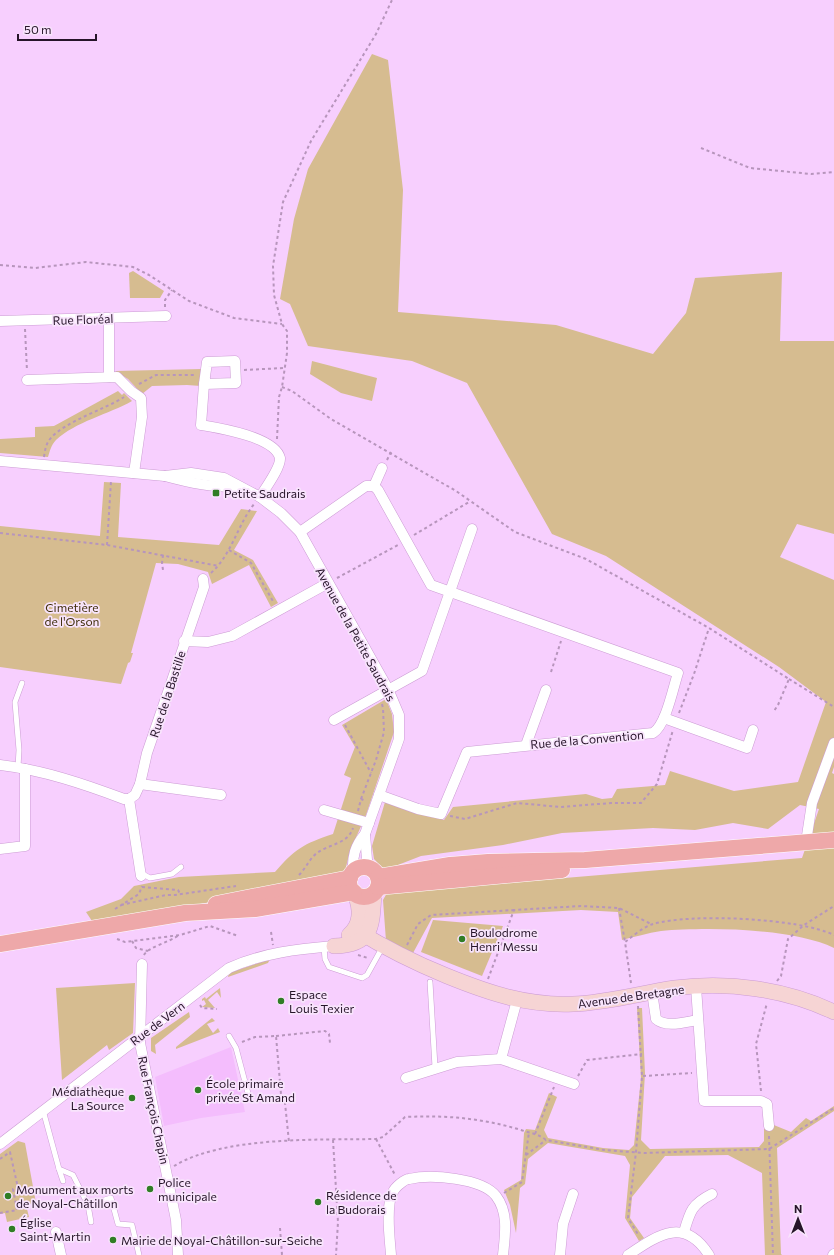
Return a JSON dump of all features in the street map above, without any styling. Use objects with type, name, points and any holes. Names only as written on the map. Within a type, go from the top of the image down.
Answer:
[{"type":"main road","points":[[353,884],[363,897],[375,882],[450,865],[585,860],[834,840]]},
{"type":"main road","points":[[0,944],[185,913],[255,909],[353,884],[362,868],[375,882]]},
{"type":"street","name":"Rue Floréal","points":[[0,321],[166,316]]},
{"type":"street","points":[[109,318],[109,377]]},
{"type":"street","points":[[205,380],[236,384],[235,361],[206,362],[202,425],[244,435],[264,442],[277,452],[280,459],[278,467],[260,497]]},
{"type":"street","points":[[27,380],[117,377],[131,392],[141,398],[142,418],[134,473]]},
{"type":"street","name":"Avenue de la Petite Saudrais","points":[[0,461],[165,476],[222,488],[240,487],[260,497],[281,513],[300,532],[388,689],[399,715],[399,739],[365,834],[357,844],[353,853],[353,884]]},
{"type":"street","points":[[300,532],[366,486],[374,486],[382,468]]},
{"type":"street","name":"Rue de la Convention","points":[[374,486],[382,496],[431,585],[678,673],[664,718],[659,730],[653,733],[467,752],[441,814]]},
{"type":"street","points":[[337,718],[422,671],[472,529]]},
{"type":"street","points":[[184,641],[204,587],[203,579]]},
{"type":"street","name":"Rue de la Bastille","points":[[129,799],[135,795],[140,784],[147,753],[184,641],[208,642],[232,636],[328,583]]},
{"type":"street","points":[[526,745],[546,690]]},
{"type":"street","points":[[664,718],[747,748],[754,730]]},
{"type":"street","points":[[806,842],[812,803],[834,743]]},
{"type":"street","points":[[0,765],[21,768],[76,781],[124,799],[129,799],[140,874]]},
{"type":"street","points":[[0,849],[25,846],[21,768]]},
{"type":"street","points":[[140,784],[221,794]]},
{"type":"street","points":[[377,800],[441,814]]},
{"type":"street","points":[[324,810],[369,823]]},
{"type":"street","name":"Avenue de la Petite Saudrais","points":[[365,834],[367,860],[375,882]]},
{"type":"street","points":[[361,933],[373,921],[375,882]]},
{"type":"street","points":[[353,884],[360,911],[361,933]]},
{"type":"street","name":"Avenue de Bretagne","points":[[361,933],[401,957],[483,991],[533,1003],[572,1004],[598,1002],[641,994],[696,987],[750,987],[804,1000],[834,1012]]},
{"type":"street","name":"Rue de Vern","points":[[0,1144],[229,968],[244,960],[274,953],[356,944],[361,933]]},
{"type":"street","name":"Rue François Chapin","points":[[142,964],[141,1035],[146,1072],[176,1220],[178,1255]]},
{"type":"street","points":[[696,987],[704,1101],[761,1101],[767,1104],[768,1126]]},
{"type":"street","points":[[641,994],[659,1022],[669,1024],[698,1020]]},
{"type":"street","points":[[501,1059],[517,1000]]},
{"type":"street","points":[[406,1078],[457,1062],[501,1059],[574,1084]]},
{"type":"street","points":[[391,1255],[388,1219],[393,1192],[408,1179],[433,1178],[464,1180],[490,1190],[496,1196],[503,1208],[506,1228],[503,1255]]},
{"type":"street","points":[[560,1255],[563,1224],[573,1194]]},
{"type":"street","points":[[684,1232],[689,1212],[698,1201],[712,1194]]},
{"type":"street","points":[[56,1232],[61,1255]]},
{"type":"street","points":[[628,1255],[644,1244],[670,1232],[684,1232],[702,1243],[709,1255]]},
{"type":"lane","points":[[21,768],[15,702],[22,683]]},
{"type":"lane","points":[[140,874],[150,878],[172,874],[181,867]]},
{"type":"lane","points":[[329,947],[325,959],[329,967],[362,978],[367,975],[384,946]]},
{"type":"lane","points":[[430,982],[435,1068]]},
{"type":"lane","points":[[229,1036],[235,1045],[249,1097]]},
{"type":"lane","points":[[44,1110],[62,1181]]},
{"type":"lane","points":[[59,1169],[73,1175],[88,1205],[91,1222]]},
{"type":"lane","points":[[88,1205],[111,1198],[118,1224],[132,1225],[139,1255]]},
{"type":"path","points":[[277,452],[279,397],[282,387],[287,331],[282,324],[274,295],[273,266],[284,202],[311,141],[376,34],[392,0]]},
{"type":"path","points":[[701,148],[750,168],[811,174],[834,172]]},
{"type":"path","points":[[0,265],[35,268],[86,262],[133,268],[189,301],[234,318],[282,324]]},
{"type":"path","points":[[166,316],[165,300],[172,290]]},
{"type":"path","points":[[24,321],[27,380]]},
{"type":"path","points":[[235,370],[284,368]]},
{"type":"path","points":[[44,456],[46,446],[51,438],[67,427],[122,398],[131,392],[142,381],[156,375],[205,380]]},
{"type":"path","points":[[282,387],[292,391],[332,419],[456,491],[515,532],[586,559],[709,628],[834,707]]},
{"type":"path","points":[[107,546],[111,471]]},
{"type":"path","points":[[0,533],[107,546],[219,566],[251,508],[260,497]]},
{"type":"path","points":[[229,550],[250,562],[278,611]]},
{"type":"path","points":[[163,555],[163,570]]},
{"type":"path","points":[[441,814],[465,819],[517,803],[561,807],[611,803],[641,803],[657,784],[675,722],[694,674],[709,628]]},
{"type":"path","points":[[551,672],[564,632]]},
{"type":"path","points":[[774,711],[789,679]]},
{"type":"path","points":[[297,876],[316,854],[328,846],[341,842],[351,832],[384,732],[384,708],[377,695]]},
{"type":"path","points":[[337,718],[358,747],[358,752],[371,773]]},
{"type":"path","points":[[361,799],[377,800]]},
{"type":"path","points":[[122,905],[166,895],[240,885]]},
{"type":"path","points":[[115,909],[139,894],[142,887],[178,890],[181,894]]},
{"type":"path","points":[[401,957],[418,924],[431,915],[581,906],[620,908],[651,924]]},
{"type":"path","points":[[761,1101],[756,1044],[770,991],[780,976],[788,939],[804,925],[834,906]]},
{"type":"path","points":[[620,908],[625,942],[641,994],[642,1076],[636,1152],[628,1218],[644,1244]]},
{"type":"path","points":[[483,991],[514,910]]},
{"type":"path","points":[[625,942],[651,924],[694,918],[746,920],[804,925],[834,935]]},
{"type":"path","points":[[117,939],[125,942],[180,935],[210,926],[238,936]]},
{"type":"path","points":[[142,964],[144,953],[173,940],[180,935]]},
{"type":"path","points":[[132,941],[136,948],[148,951]]},
{"type":"path","points":[[200,1006],[202,1008],[217,1009]]},
{"type":"path","points":[[235,1045],[255,1037],[325,1031],[329,1034],[330,1043]]},
{"type":"path","points":[[276,1036],[281,1094],[286,1103],[289,1142]]},
{"type":"path","points":[[574,1084],[587,1060],[642,1054]]},
{"type":"path","points":[[642,1076],[702,1073]]},
{"type":"path","points":[[535,1134],[557,1079]]},
{"type":"path","points":[[166,1170],[188,1158],[225,1147],[289,1142],[376,1139],[383,1137],[405,1117],[418,1116],[474,1118],[535,1134],[546,1140],[604,1150],[636,1152],[770,1149],[834,1108]]},
{"type":"path","points":[[768,1126],[773,1255]]},
{"type":"path","points":[[496,1196],[522,1182],[528,1132]]},
{"type":"path","points":[[376,1139],[400,1185]]},
{"type":"path","points":[[333,1140],[338,1222],[336,1255]]},
{"type":"path","points":[[526,1155],[546,1140]]},
{"type":"path","points":[[0,1159],[10,1152],[18,1188],[13,1189],[17,1210],[0,1213]]},
{"type":"path","points":[[280,1228],[282,1255]]},
{"type":"shaded area","name":"École primaire privée St Amand","points":[[231,1047],[245,1112],[201,1118],[164,1126],[155,1077]]},
{"type":"green space","points":[[372,54],[388,60],[403,190],[398,312],[556,325],[653,354],[686,313],[695,278],[782,272],[780,341],[834,341],[834,534],[797,524],[780,557],[834,580],[834,767],[832,773],[834,774],[834,948],[817,941],[796,936],[749,930],[725,929],[661,931],[622,940],[618,912],[581,910],[432,918],[413,953],[386,941],[383,900],[387,893],[802,858],[819,809],[800,805],[768,829],[733,823],[695,830],[653,828],[562,833],[503,845],[421,856],[385,870],[374,859],[372,846],[385,802],[444,820],[453,807],[586,794],[602,799],[612,798],[617,789],[665,785],[670,771],[734,791],[798,782],[826,702],[779,667],[606,556],[552,534],[467,383],[412,361],[308,346],[290,304],[280,299],[294,219],[308,169]]},
{"type":"green space","points":[[133,271],[164,291],[160,298],[130,298],[129,273]]},
{"type":"green space","points":[[312,361],[377,378],[372,401],[341,393],[310,374]]},
{"type":"green space","points":[[202,369],[201,386],[152,386],[142,394],[128,379],[115,371]]},
{"type":"green space","points":[[118,391],[122,395],[124,393],[132,401],[82,423],[64,434],[53,444],[48,457],[0,453],[0,439],[35,437],[35,427],[54,426]]},
{"type":"green space","name":"Cimetière de l'Orson","points":[[104,482],[121,483],[118,537],[219,545],[241,509],[257,511],[234,550],[253,560],[278,603],[271,607],[249,565],[212,584],[208,572],[178,564],[156,563],[131,653],[133,653],[121,684],[0,667],[0,526],[100,536]]},
{"type":"green space","points":[[386,699],[392,714],[394,732],[366,815],[350,851],[345,871],[327,880],[168,910],[92,921],[86,912],[121,899],[134,886],[179,877],[275,872],[300,848],[333,834],[351,778],[344,775],[355,747],[342,725]]},
{"type":"green space","name":"Boulodrome Henri Messu","points":[[433,920],[503,926],[482,976],[421,952]]},
{"type":"green space","points":[[270,959],[268,963],[228,977],[229,973]]},
{"type":"green space","points":[[135,983],[133,1033],[109,1050],[107,1045],[62,1080],[56,988]]},
{"type":"green space","points":[[220,988],[221,998],[217,992],[208,1000],[215,1008],[202,1007],[206,1004],[204,1000],[202,1001],[202,999],[205,997],[206,999]]},
{"type":"green space","points":[[637,1008],[642,1008],[645,1073],[641,1140],[650,1149],[759,1147],[764,1141],[764,1121],[791,1132],[806,1118],[811,1121],[834,1106],[834,1111],[777,1148],[782,1255],[765,1255],[762,1173],[728,1155],[665,1156],[632,1197],[630,1218],[644,1238],[639,1241],[625,1218],[630,1165],[625,1156],[548,1143],[528,1159],[525,1184],[520,1188],[516,1233],[510,1205],[504,1190],[521,1180],[524,1133],[526,1129],[535,1130],[549,1093],[557,1097],[544,1130],[548,1138],[603,1148],[629,1150],[634,1145],[641,1078]]},
{"type":"green space","points":[[189,1012],[190,1017],[155,1045],[156,1054],[151,1051],[151,1038]]},
{"type":"green space","points":[[212,1018],[215,1021],[207,1024],[213,1033],[218,1028],[220,1032],[176,1049],[176,1047]]},
{"type":"green space","points":[[18,1141],[25,1143],[36,1203],[26,1205],[29,1217],[7,1222],[5,1213],[0,1214],[0,1154]]},
{"type":"place","name":"Petite Saudrais","points":[[216,493]]},
{"type":"place","name":"Boulodrome Henri Messu","points":[[462,939]]},
{"type":"place","name":"Espace Louis Texier","points":[[281,1001]]},
{"type":"place","name":"École primaire privée St Amand","points":[[198,1090]]},
{"type":"place","name":"Médiathèque La Source","points":[[132,1098]]},
{"type":"place","name":"Police municipale","points":[[150,1189]]},
{"type":"place","name":"Monument aux morts de Noyal-Châtillon","points":[[8,1196]]},
{"type":"place","name":"Résidence de la Budorais","points":[[318,1202]]},
{"type":"place","name":"Église Saint-Martin","points":[[12,1229]]},
{"type":"place","name":"Mairie de Noyal-Châtillon-sur-Seiche","points":[[113,1240]]}]
